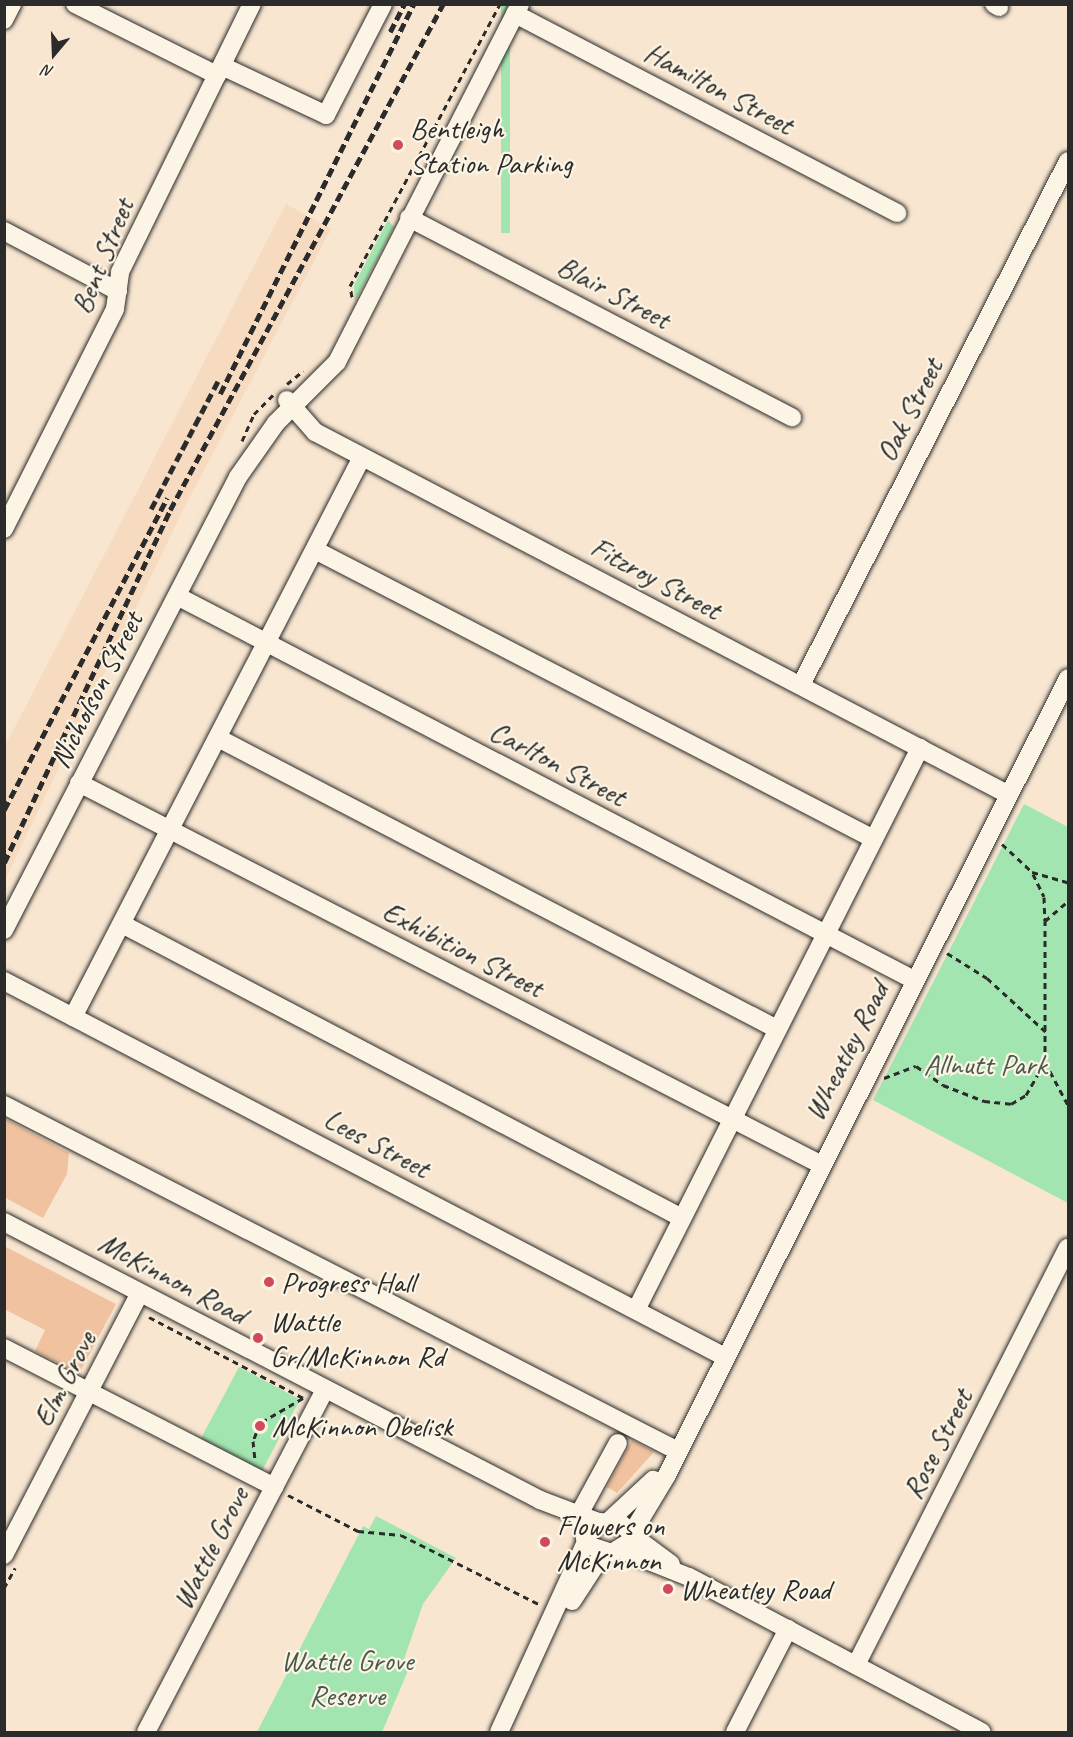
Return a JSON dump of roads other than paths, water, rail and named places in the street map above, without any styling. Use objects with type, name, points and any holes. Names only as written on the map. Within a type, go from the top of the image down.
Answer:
[{"type":"street","points":[[4,20],[12,4]]},
{"type":"street","points":[[75,4],[219,70],[326,115],[383,4]]},
{"type":"street","name":"Bent Street","points":[[4,529],[115,309],[120,272],[252,4]]},
{"type":"street","name":"Hamilton Street","points":[[511,8],[897,213]]},
{"type":"street","name":"Nicholson Street","points":[[4,930],[238,477],[255,436],[291,404],[344,343],[409,218],[511,8]]},
{"type":"street","name":"Oak Street","points":[[801,685],[1068,161]]},
{"type":"street","name":"Blair Street","points":[[409,218],[792,417]]},
{"type":"street","points":[[4,231],[118,291]]},
{"type":"street","name":"Fitzroy Street","points":[[291,404],[315,432],[1009,795]]},
{"type":"street","points":[[73,1017],[362,457]]},
{"type":"street","points":[[315,550],[874,839]]},
{"type":"street","name":"Carlton Street","points":[[177,596],[914,980]]},
{"type":"street","name":"Wheatley Road","points":[[612,1551],[632,1534],[676,1450],[1068,678]]},
{"type":"street","points":[[218,738],[777,1029]]},
{"type":"street","points":[[636,1310],[920,748]]},
{"type":"street","name":"Exhibition Street","points":[[79,783],[820,1164]]},
{"type":"street","points":[[122,924],[682,1218]]},
{"type":"street","name":"Lees Street","points":[[4,981],[723,1356]]},
{"type":"street","points":[[4,1105],[676,1450]]},
{"type":"street","name":"McKinnon Road","points":[[4,1222],[540,1500],[578,1516],[604,1521],[632,1534]]},
{"type":"street","name":"Rose Street","points":[[856,1665],[1068,1248]]},
{"type":"street","name":"Elm Grove","points":[[4,1555],[140,1293]]},
{"type":"street","points":[[4,1348],[274,1487]]},
{"type":"street","name":"Wattle Grove","points":[[146,1732],[325,1389]]},
{"type":"street","points":[[578,1516],[618,1443]]},
{"type":"street","name":"Wheatley Road","points":[[585,1540],[676,1450]]},
{"type":"street","name":"McKinnon Road","points":[[540,1500],[585,1540],[612,1551]]},
{"type":"street","points":[[632,1534],[689,1577]]},
{"type":"street","points":[[499,1732],[585,1540]]},
{"type":"street","points":[[539,1646],[612,1551],[689,1577],[856,1665],[962,1728],[982,1732]]},
{"type":"street","points":[[735,1732],[788,1629]]},
{"type":"railway","points":[[390,32],[404,4]]},
{"type":"railway","points":[[220,394],[414,4]]},
{"type":"railway","points":[[4,863],[170,510],[443,4]]},
{"type":"railway","points":[[151,509],[219,379]]},
{"type":"railway","points":[[4,810],[167,498]]},
{"type":"place","name":"Bentleigh Station Parking","points":[[398,145]]},
{"type":"place","name":"Progress Hall","points":[[269,1282]]},
{"type":"place","name":"Wattle Gr/McKinnon Rd","points":[[258,1338]]},
{"type":"place","name":"McKinnon Obelisk","points":[[260,1426]]},
{"type":"place","name":"Flowers on McKinnon","points":[[545,1542]]},
{"type":"place","name":"Wheatley Road","points":[[668,1589]]},
{"type":"park label","name":"Allnutt Park","points":[[985,1064]]},
{"type":"park label","name":"Wattle Grove Reserve","points":[[347,1677]]}]
